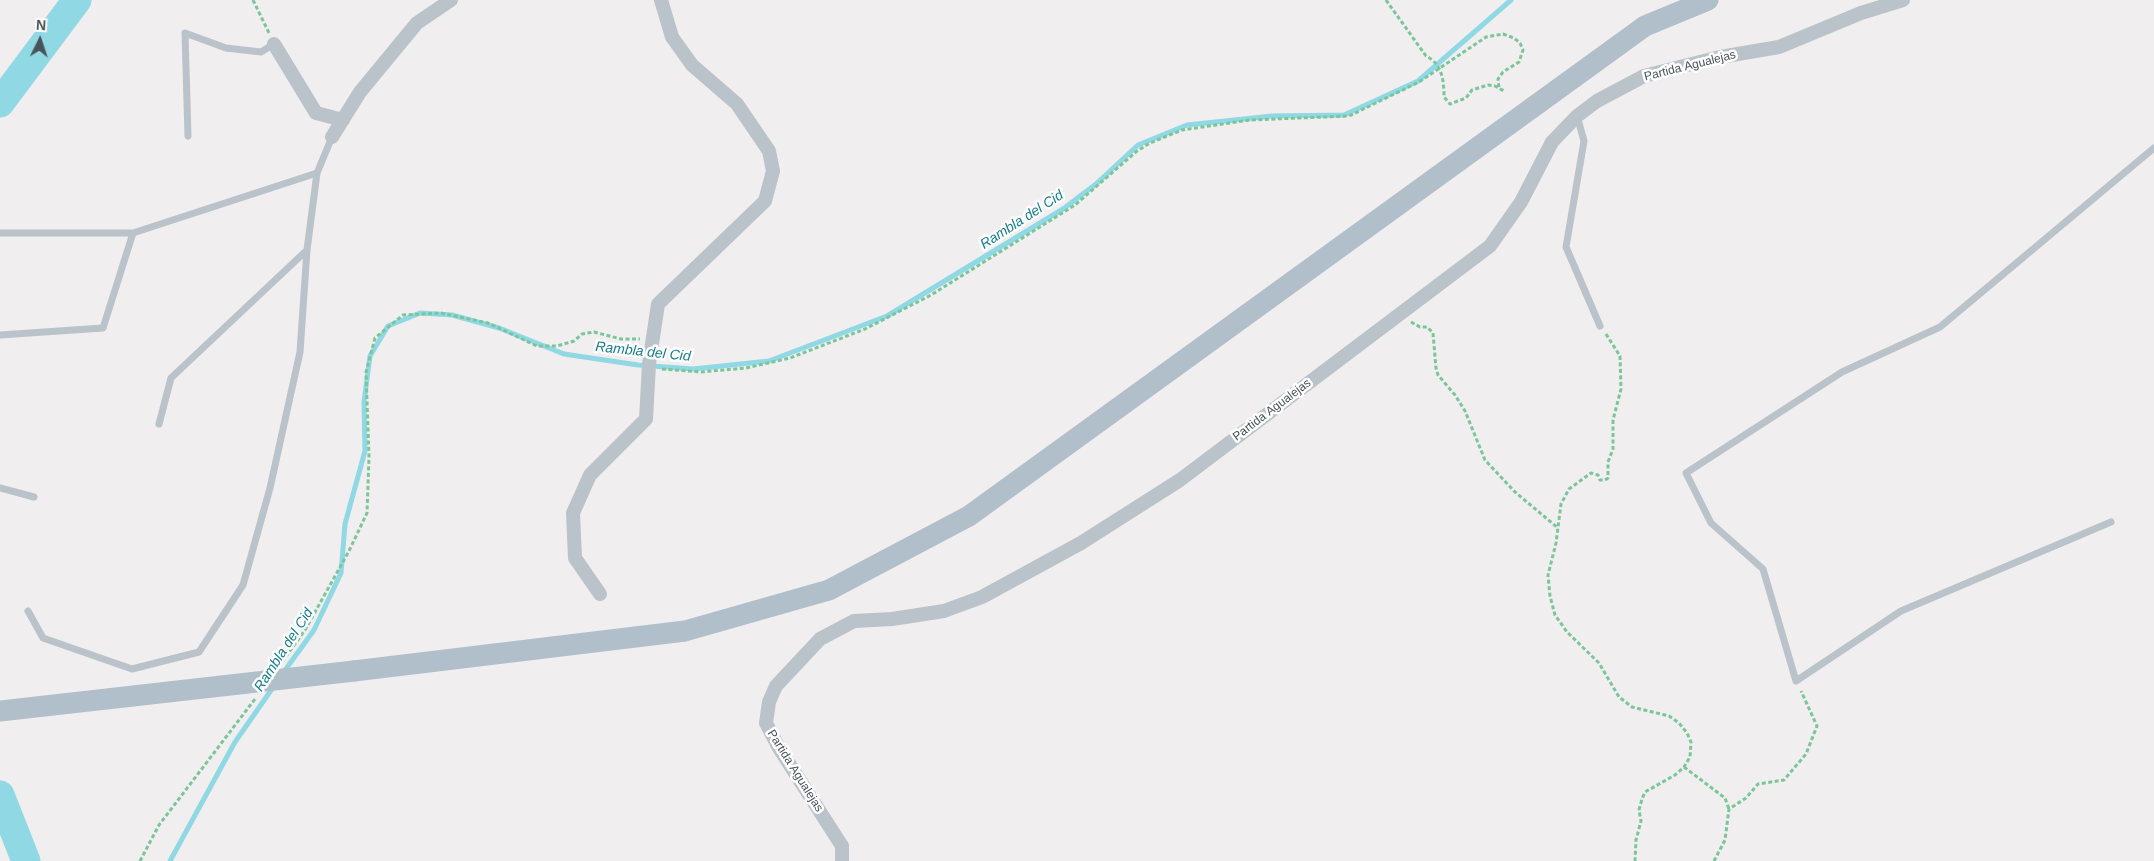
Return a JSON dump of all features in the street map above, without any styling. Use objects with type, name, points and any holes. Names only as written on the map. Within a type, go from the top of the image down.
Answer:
[{"type":"main road","points":[[0,711],[685,631],[829,590],[969,516],[1645,26],[1708,0]]},
{"type":"street","points":[[332,137],[360,92],[416,23],[451,0]]},
{"type":"street","points":[[600,594],[575,558],[573,513],[590,475],[646,419],[649,368],[658,304],[765,201],[773,171],[769,151],[737,104],[692,65],[672,37],[661,0]]},
{"type":"street","name":"Partida Agualejas","points":[[842,861],[842,846],[779,748],[766,724],[769,702],[776,686],[820,638],[854,621],[944,611],[982,597],[1081,543],[1180,480],[1490,246],[1518,207],[1552,142],[1577,116],[1606,96],[1644,76],[1720,57],[1779,47],[1861,13],[1903,0]]},
{"type":"street","points":[[274,44],[316,113],[344,120]]},
{"type":"lane","points":[[188,136],[185,33],[226,48],[262,52],[274,44]]},
{"type":"lane","points":[[1577,116],[1584,141],[1566,247],[1600,326]]},
{"type":"lane","points":[[28,611],[43,638],[132,669],[198,652],[243,585],[268,497],[300,352],[307,250],[317,174],[332,137]]},
{"type":"lane","points":[[2110,522],[1901,611],[1796,681],[1763,569],[1711,523],[1686,473],[1842,372],[1940,328],[2154,148]]},
{"type":"lane","points":[[0,233],[133,233],[317,174]]},
{"type":"lane","points":[[0,335],[103,328],[133,233]]},
{"type":"lane","points":[[159,424],[171,378],[307,250]]},
{"type":"lane","points":[[0,488],[34,497]]},
{"type":"path","points":[[253,0],[274,44]]},
{"type":"path","points":[[1386,0],[1426,56],[1434,60],[1440,69],[1444,84],[1444,97],[1450,104],[1466,98],[1472,90],[1488,85],[1504,91]]},
{"type":"path","points":[[649,368],[701,372],[746,368],[790,358],[865,330],[931,295],[1075,205],[1137,151],[1150,143],[1182,130],[1250,120],[1349,116],[1419,82],[1486,37],[1494,34],[1508,36],[1520,43],[1523,50],[1519,62],[1503,72],[1498,79],[1499,88]]},
{"type":"path","points":[[277,669],[305,630],[349,551],[367,513],[369,457],[366,372],[375,338],[403,315],[441,312],[488,323],[537,346],[557,346],[574,340],[582,334],[594,332],[621,339],[653,339]]},
{"type":"path","points":[[1402,313],[1412,324],[1431,329],[1438,375],[1455,395],[1465,411],[1485,460],[1515,492],[1542,517],[1558,528]]},
{"type":"path","points":[[1600,326],[1620,356],[1621,389],[1613,420],[1613,449],[1608,462],[1608,478],[1600,480],[1598,475],[1591,473],[1569,489],[1561,504],[1548,575],[1550,596],[1555,615],[1567,632],[1599,664],[1619,697],[1632,707],[1669,716],[1679,723],[1691,742],[1690,757],[1684,767],[1675,776],[1645,792],[1639,810],[1640,822],[1636,840],[1635,861]]},
{"type":"path","points":[[1729,809],[1746,798],[1758,784],[1784,780],[1806,754],[1817,726],[1796,681]]},
{"type":"path","points":[[140,861],[159,824],[232,733],[260,693]]},
{"type":"path","points":[[1684,767],[1725,798],[1729,809],[1725,840],[1714,861]]},
{"type":"waterway","points":[[0,103],[77,0]]},
{"type":"waterway","name":"Rambla del Cid","points":[[283,673],[314,630],[341,573],[345,524],[365,451],[364,402],[370,356],[388,326],[420,313],[452,315],[499,328],[564,354],[638,365],[693,369],[769,361],[887,316],[1063,209],[1096,184],[1138,145],[1187,125],[1272,116],[1344,115],[1418,81],[1511,0]]},
{"type":"waterway","name":"Rambla del Cid","points":[[170,861],[235,742],[274,686]]},
{"type":"waterway","points":[[0,795],[26,861]]}]
